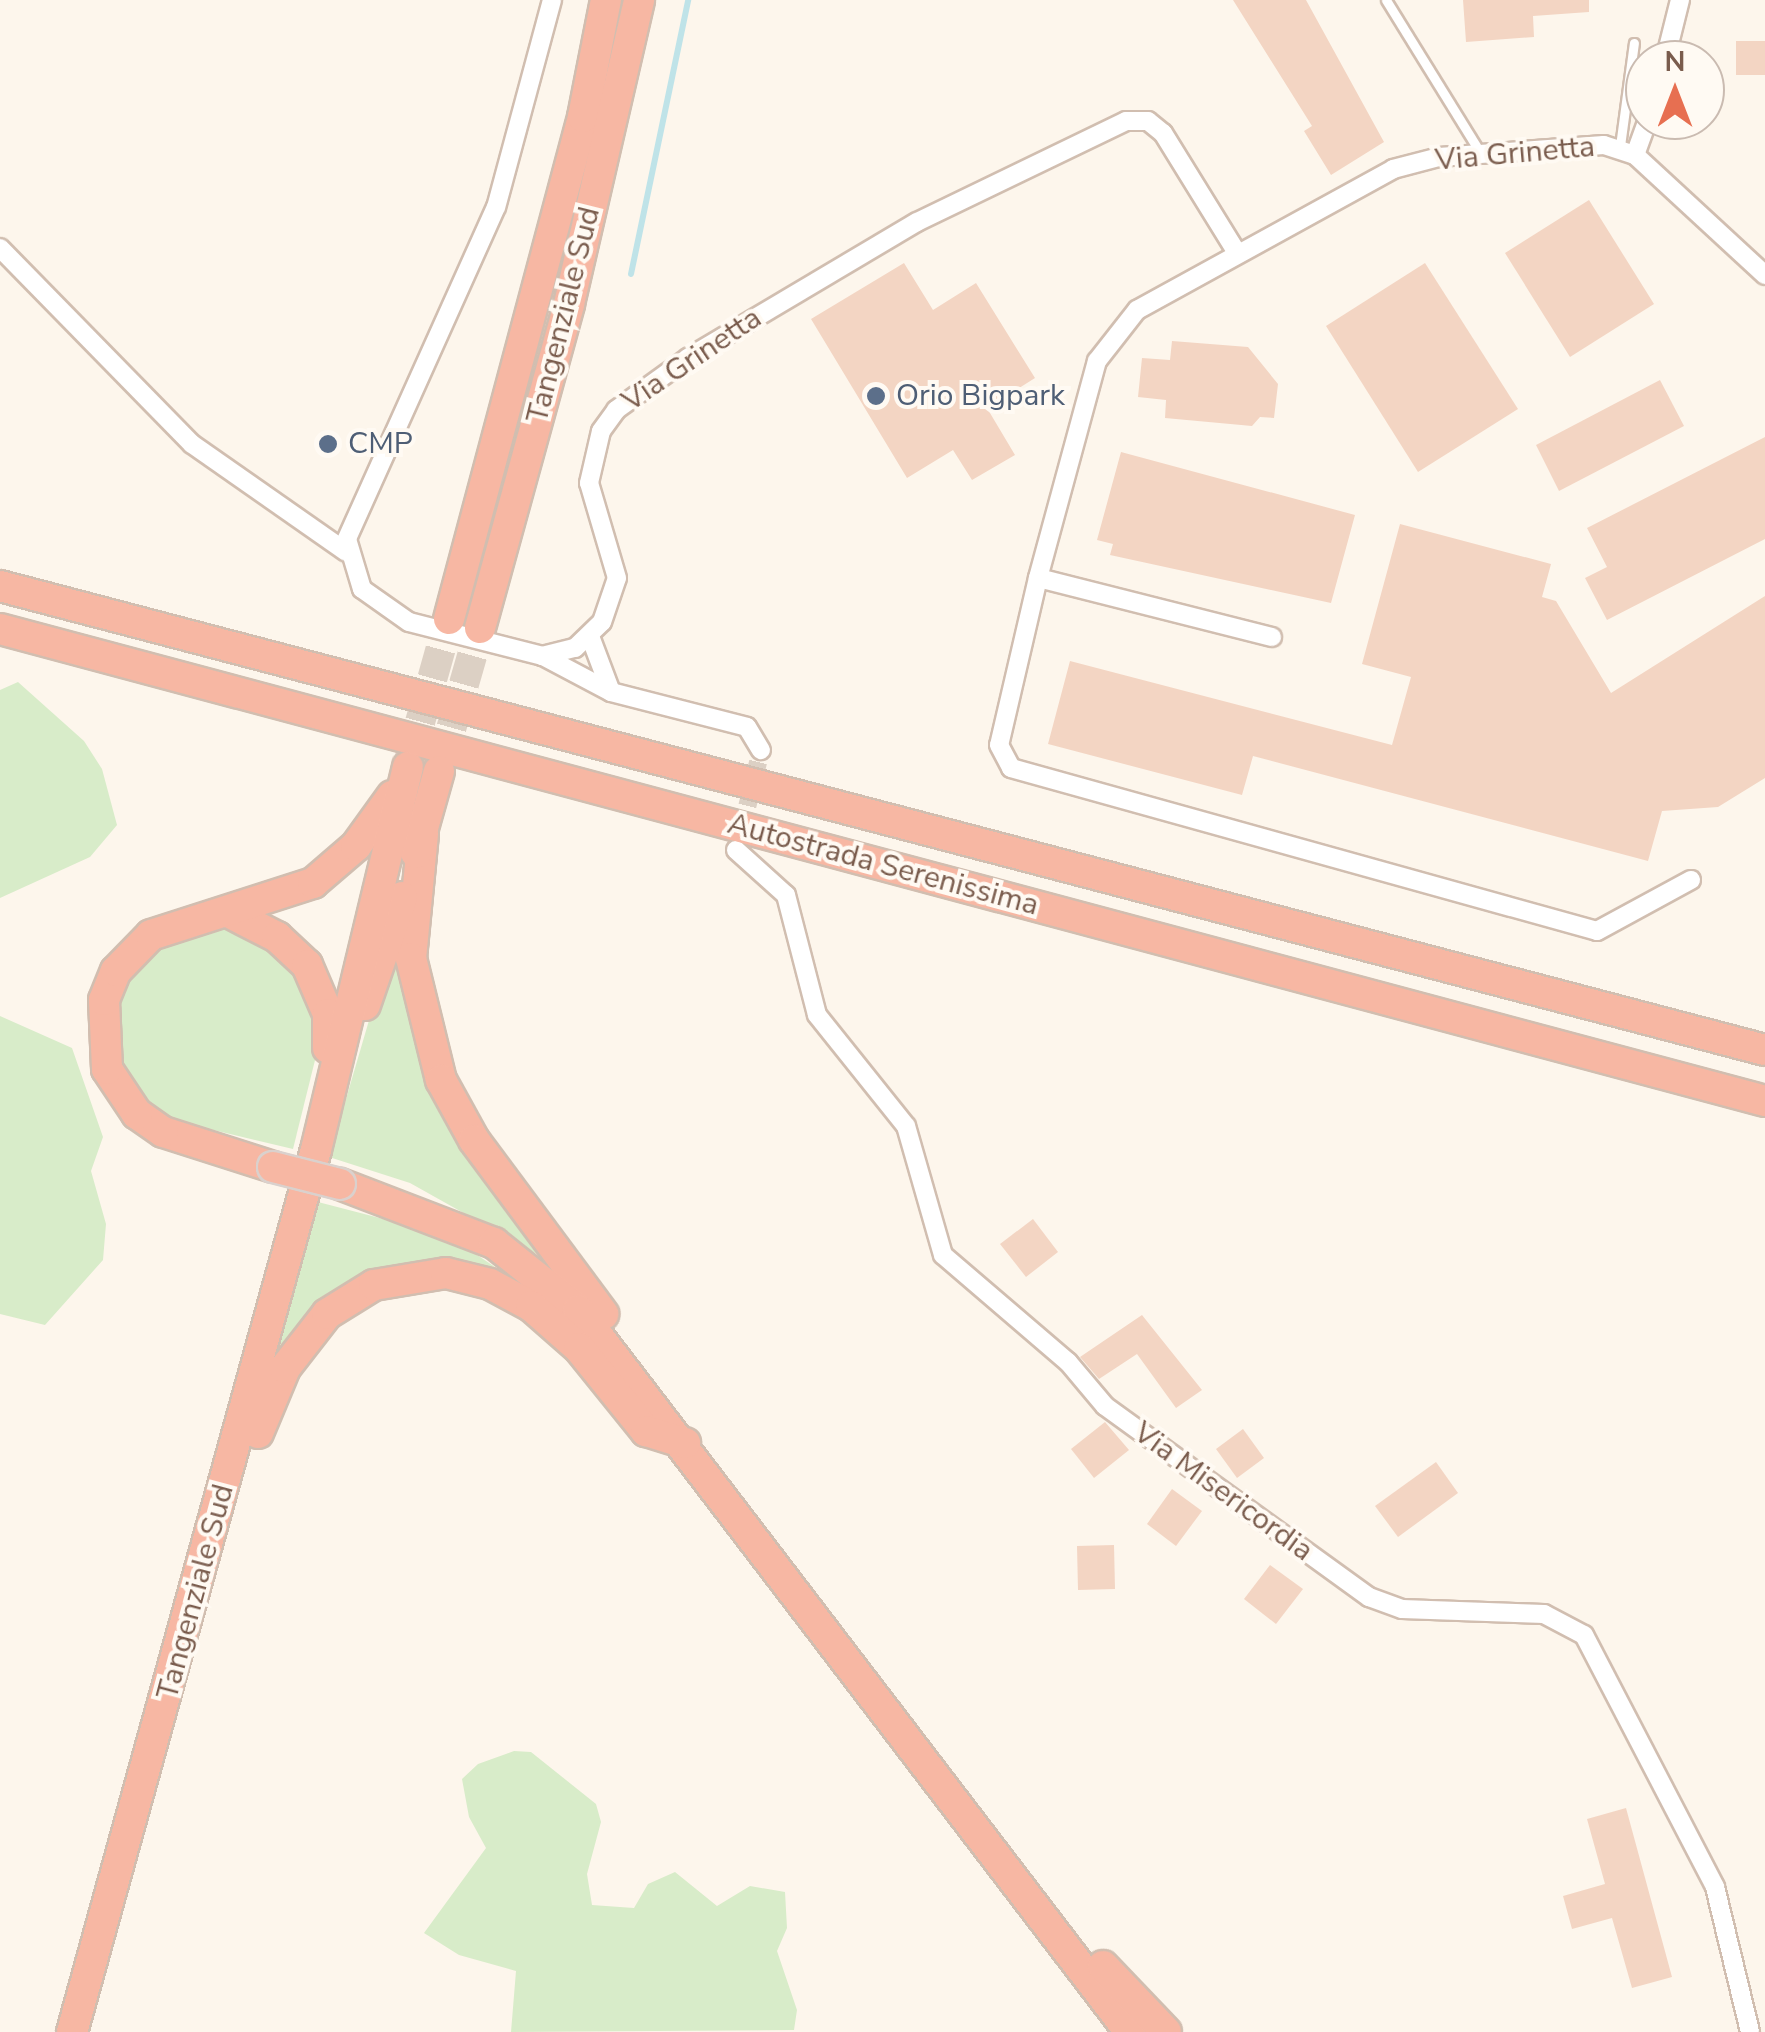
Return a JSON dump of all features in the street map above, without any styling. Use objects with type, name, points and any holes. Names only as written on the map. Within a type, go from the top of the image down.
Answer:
[{"type":"highway","name":"Tangenziale Sud","points":[[449,619],[583,117],[606,0]]},
{"type":"highway","name":"Tangenziale Sud","points":[[480,628],[639,0]]},
{"type":"highway","name":"Autostrada Serenissima","points":[[0,586],[1765,1050]]},
{"type":"highway","name":"Autostrada Serenissima","points":[[0,628],[1765,1102]]},
{"type":"highway","name":"Tangenziale Sud","points":[[72,2032],[174,1675],[316,1150],[408,767],[382,813],[333,869],[294,893],[230,913]]},
{"type":"highway","name":"Tangenziale Sud","points":[[316,1150],[423,834],[439,771]]},
{"type":"highway","points":[[423,834],[411,958],[440,1080],[520,1206],[676,1406],[685,1442]]},
{"type":"highway","points":[[316,1150],[328,1044],[321,990],[285,944],[230,913],[172,924],[133,949],[104,1000],[102,1048],[119,1094],[137,1114],[164,1132],[448,1219],[534,1270],[578,1310],[685,1442],[1130,2032]]},
{"type":"highway","points":[[194,1598],[224,1542],[285,1368],[326,1314],[374,1284],[446,1274],[515,1295],[579,1348],[646,1430],[685,1442]]},
{"type":"highway","points":[[939,1781],[994,1826],[1088,1949],[1166,2032]]},
{"type":"street","points":[[346,552],[496,208],[552,0]]},
{"type":"street","points":[[1670,40],[1680,0]]},
{"type":"street","name":"Via Grinetta","points":[[590,636],[617,578],[589,483],[601,431],[650,382],[765,310],[917,222],[1133,119],[1163,133],[1236,251]]},
{"type":"street","points":[[1628,150],[1635,140]]},
{"type":"street","name":"Via Grinetta","points":[[1690,880],[1597,931],[1012,768],[999,745],[1038,578],[1097,361],[1137,310],[1236,251],[1393,169],[1482,155],[1628,150],[1765,275]]},
{"type":"street","points":[[0,248],[192,444],[346,552],[362,588],[409,622],[542,656],[612,692],[747,727],[762,750]]},
{"type":"street","points":[[1038,578],[1272,637]]},
{"type":"street","points":[[542,656],[590,636],[612,692]]},
{"type":"street","name":"Via Misericordia","points":[[736,850],[786,895],[817,1014],[906,1126],[944,1255],[1068,1362],[1105,1406],[1369,1598],[1402,1609],[1544,1614],[1584,1636],[1720,1900],[1750,2032]]},
{"type":"lane","points":[[1386,0],[1482,155]]},
{"type":"lane","points":[[1628,150],[1629,140]]},
{"type":"green space","points":[[18,682],[84,741],[102,769],[117,825],[90,857],[0,898],[0,690]]},
{"type":"green space","points":[[203,927],[231,928],[292,959],[321,1036],[293,1149],[176,1121],[138,1097],[124,1075],[115,1027],[120,995],[157,946]]},
{"type":"green space","points":[[394,935],[424,1071],[542,1257],[410,1183],[329,1157]]},
{"type":"green space","points":[[0,1016],[72,1048],[103,1137],[91,1171],[106,1224],[103,1260],[45,1325],[0,1314]]},
{"type":"green space","points":[[318,1202],[449,1236],[538,1296],[422,1264],[274,1357]]},
{"type":"green space","points":[[514,1751],[531,1752],[596,1804],[601,1822],[587,1874],[592,1905],[634,1908],[648,1884],[675,1872],[717,1906],[750,1886],[785,1892],[787,1928],[777,1951],[797,2010],[794,2030],[511,2032],[516,1971],[459,1955],[424,1933],[486,1848],[469,1817],[462,1779],[478,1764]]},
{"type":"building","points":[[1233,0],[1306,0],[1384,142],[1331,175],[1304,131],[1312,126]]},
{"type":"building","points":[[1463,0],[1589,0],[1589,12],[1533,16],[1534,37],[1466,42]]},
{"type":"building","points":[[1736,41],[1765,41],[1765,75],[1736,75]]},
{"type":"building","points":[[1589,200],[1654,304],[1570,357],[1505,253]]},
{"type":"building","points":[[904,263],[933,310],[976,283],[1035,378],[987,408],[1015,455],[972,480],[953,450],[907,478],[811,319]]},
{"type":"building","points":[[1425,263],[1518,409],[1418,472],[1326,326]]},
{"type":"building","points":[[1172,341],[1248,347],[1278,384],[1274,418],[1260,417],[1252,426],[1165,418],[1166,400],[1138,397],[1142,358],[1170,360]]},
{"type":"building","points":[[1660,380],[1684,426],[1559,491],[1536,445]]},
{"type":"building","points":[[1765,437],[1765,539],[1607,620],[1585,578],[1607,567],[1587,528]]},
{"type":"building","points":[[1121,452],[1355,515],[1331,603],[1110,555],[1113,544],[1097,540]]},
{"type":"building","points":[[1400,524],[1551,564],[1542,597],[1556,601],[1611,693],[1765,596],[1765,778],[1718,807],[1662,811],[1648,861],[1253,756],[1242,795],[1048,744],[1070,661],[1392,745],[1411,677],[1362,664]]},
{"type":"building","points":[[1033,1219],[1058,1252],[1026,1277],[1000,1244]]},
{"type":"building","points":[[1142,1315],[1202,1390],[1176,1408],[1137,1354],[1099,1379],[1080,1357]]},
{"type":"building","points":[[1105,1422],[1129,1450],[1094,1478],[1071,1449]]},
{"type":"building","points":[[1243,1429],[1264,1458],[1237,1478],[1216,1449]]},
{"type":"building","points":[[1436,1462],[1458,1493],[1398,1537],[1375,1506]]},
{"type":"building","points":[[1172,1489],[1202,1511],[1176,1546],[1147,1524]]},
{"type":"building","points":[[1114,1545],[1115,1589],[1078,1590],[1077,1546]]},
{"type":"building","points":[[1270,1565],[1303,1589],[1276,1624],[1244,1599]]},
{"type":"building","points":[[1626,1808],[1672,1977],[1632,1988],[1612,1918],[1572,1929],[1563,1896],[1605,1884],[1587,1819]]},
{"type":"waterway","points":[[631,274],[688,0]]},
{"type":"tunnel","points":[[408,765],[449,619]]},
{"type":"tunnel","points":[[439,771],[480,628]]},
{"type":"tunnel","points":[[741,832],[761,750]]},
{"type":"place","name":"Orio Bigpark","points":[[876,396]]},
{"type":"place","name":"CMP","points":[[328,444]]}]
